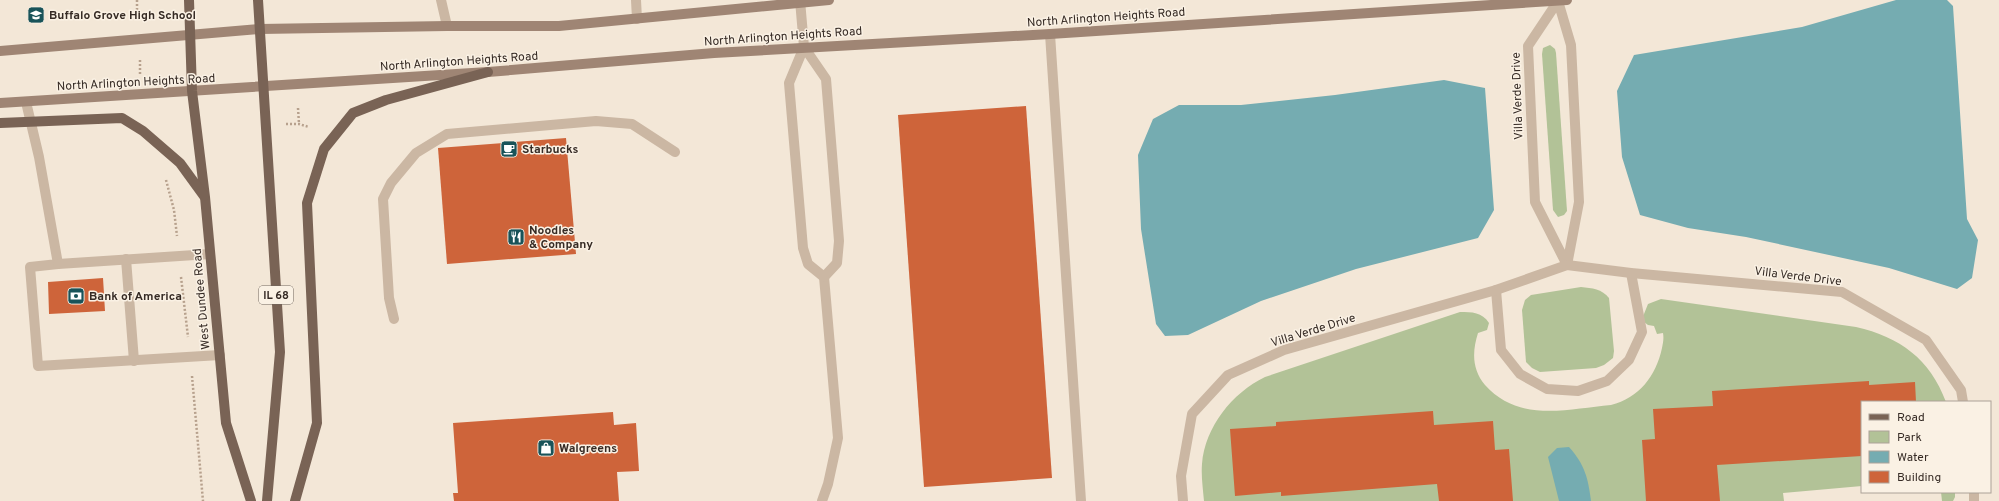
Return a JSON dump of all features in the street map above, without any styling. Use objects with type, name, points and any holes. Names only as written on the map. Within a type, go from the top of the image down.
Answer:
[{"type":"main road","name":"West Dundee Road","points":[[189,0],[192,91],[205,197],[226,423],[251,501]]},
{"type":"main road","name":"IL 68","points":[[258,0],[280,352],[267,501]]},
{"type":"main road","points":[[0,51],[260,29],[559,26],[800,1],[828,0]]},
{"type":"main road","name":"North Arlington Heights Road","points":[[0,103],[263,88],[804,47],[1050,34],[1561,0]]},
{"type":"main road","points":[[295,501],[317,422],[307,203],[324,149],[353,113],[386,100],[488,72]]},
{"type":"main road","points":[[0,123],[122,118],[143,132],[180,163],[205,197]]},
{"type":"street","points":[[441,0],[447,26]]},
{"type":"street","points":[[636,0],[637,19]]},
{"type":"street","points":[[1561,0],[1571,45],[1579,202],[1567,265]]},
{"type":"street","name":"Villa Verde Drive","points":[[1561,0],[1528,46],[1534,202],[1567,265]]},
{"type":"street","points":[[800,1],[804,47],[789,83],[802,240],[808,264],[824,276],[838,438],[828,484],[822,501]]},
{"type":"street","points":[[1050,34],[1082,501]]},
{"type":"street","points":[[804,47],[826,79],[839,242],[838,263],[824,276]]},
{"type":"street","points":[[26,102],[39,157],[58,264]]},
{"type":"street","points":[[394,319],[389,298],[383,199],[391,183],[416,153],[447,134],[596,121],[632,124],[675,152]]},
{"type":"street","points":[[210,254],[30,266],[38,366],[220,355]]},
{"type":"street","points":[[126,259],[134,361]]},
{"type":"street","name":"Villa Verde Drive","points":[[1183,501],[1181,476],[1192,414],[1228,375],[1284,350],[1496,290],[1567,265],[1631,273],[1842,292],[1926,340],[1961,390],[1963,401]]},
{"type":"street","points":[[1496,290],[1501,350],[1520,374],[1547,389],[1578,391],[1607,381],[1629,360],[1642,332],[1631,273]]},
{"type":"path","points":[[298,108],[299,124]]},
{"type":"path","points":[[286,124],[299,124],[309,127]]},
{"type":"path","points":[[164,174],[174,210],[196,411],[203,501]]},
{"type":"green space","points":[[1550,45],[1555,49],[1556,53],[1567,211],[1564,215],[1558,217],[1553,210],[1542,54],[1543,48]]},
{"type":"green space","points":[[1581,287],[1600,291],[1609,298],[1614,351],[1613,358],[1604,365],[1596,368],[1540,372],[1532,368],[1526,362],[1522,310],[1525,300],[1531,295]]},
{"type":"green space","points":[[1661,299],[1856,327],[1872,331],[1900,344],[1912,352],[1931,374],[1946,401],[1861,401],[1861,486],[1783,493],[1784,501],[1204,501],[1202,464],[1208,437],[1222,413],[1231,402],[1242,392],[1265,377],[1460,312],[1469,312],[1480,315],[1489,323],[1487,330],[1478,333],[1474,360],[1475,367],[1481,379],[1485,385],[1498,397],[1513,405],[1544,411],[1611,405],[1621,402],[1638,391],[1651,376],[1659,358],[1662,348],[1663,333],[1657,334],[1654,326],[1648,325],[1644,322],[1644,314],[1648,304]]},
{"type":"green space","points":[[1941,493],[1955,493],[1953,501],[1942,501]]},
{"type":"water","points":[[1896,0],[1947,0],[1953,6],[1967,219],[1978,240],[1972,278],[1957,289],[1889,268],[1746,237],[1688,228],[1640,215],[1622,157],[1617,91],[1634,55],[1802,27]]},
{"type":"water","points":[[1444,80],[1485,88],[1494,210],[1478,238],[1356,269],[1261,301],[1188,335],[1165,336],[1156,324],[1141,229],[1138,155],[1153,119],[1179,105],[1241,105],[1335,95]]},
{"type":"water","points":[[1569,447],[1579,460],[1585,472],[1589,485],[1591,501],[1559,501],[1548,457],[1557,448]]},
{"type":"building","points":[[1026,106],[1052,478],[924,487],[898,115]]},
{"type":"building","points":[[566,138],[576,254],[447,264],[438,148]]},
{"type":"building","name":"Bank of America","points":[[103,278],[105,311],[49,314],[48,282]]},
{"type":"building","points":[[1869,381],[1869,385],[1915,382],[1916,401],[1861,401],[1861,456],[1717,465],[1720,501],[1646,501],[1642,440],[1655,439],[1653,409],[1713,406],[1712,391]]},
{"type":"building","points":[[1433,411],[1434,425],[1493,421],[1495,450],[1509,449],[1513,501],[1439,501],[1437,484],[1281,496],[1281,492],[1235,496],[1230,429],[1276,426],[1276,422]]},
{"type":"building","name":"Walgreens","points":[[613,412],[614,425],[636,423],[639,471],[617,472],[619,501],[454,501],[453,493],[458,493],[453,423]]},
{"type":"place","name":"Buffalo Grove High School","points":[[36,15]]},
{"type":"place","name":"Starbucks","points":[[509,149]]},
{"type":"place","name":"Noodles & Company","points":[[516,237]]},
{"type":"place","name":"Bank of America","points":[[76,296]]},
{"type":"place","name":"Walgreens","points":[[546,448]]}]
